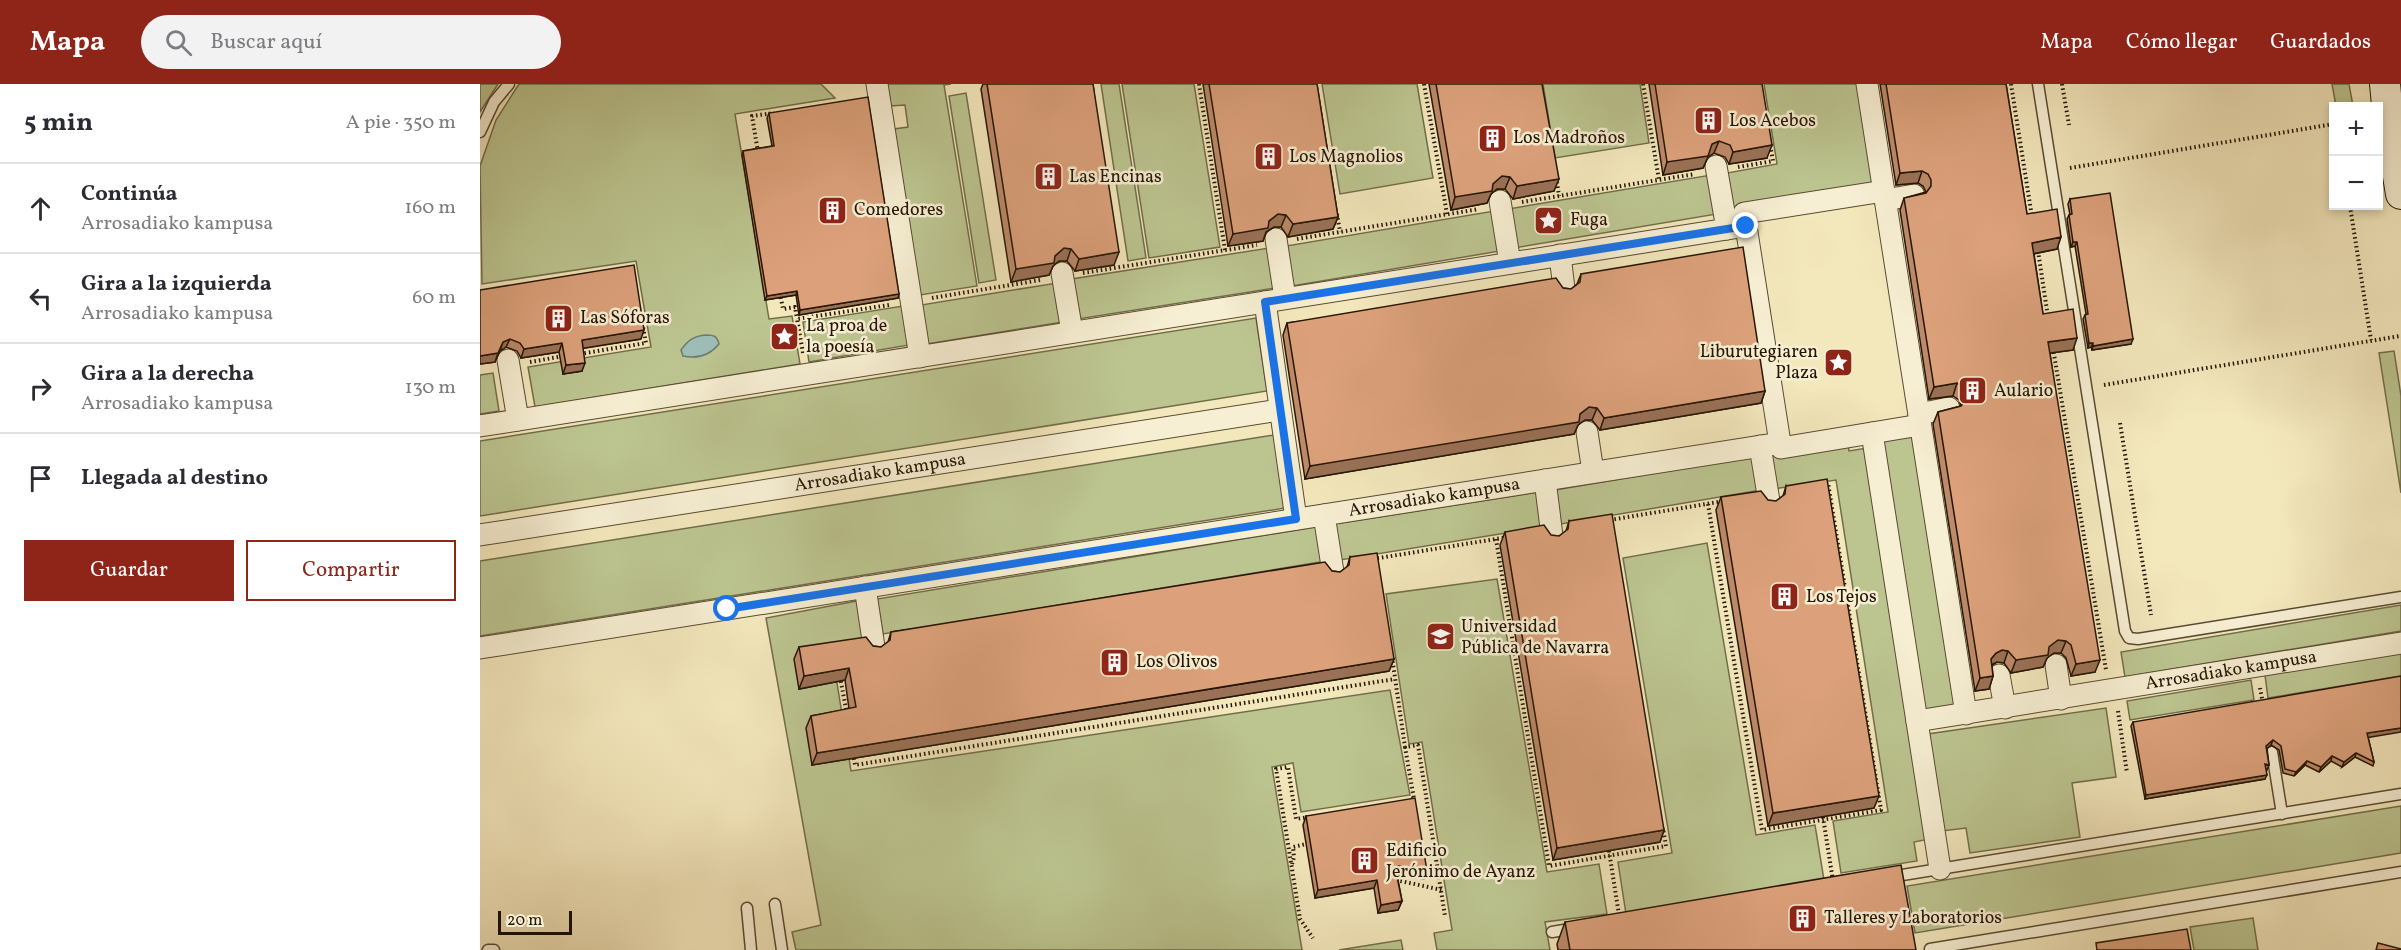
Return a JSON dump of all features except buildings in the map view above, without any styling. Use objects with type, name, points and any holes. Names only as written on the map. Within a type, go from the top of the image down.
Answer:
[{"type":"street","points":[[877,84],[920,357]]},
{"type":"street","points":[[1867,84],[1905,310],[1966,714]]},
{"type":"street","points":[[2385,84],[2401,194]]},
{"type":"street","points":[[1717,168],[1737,227],[1770,444],[1769,501]]},
{"type":"street","points":[[1737,227],[1744,213],[1885,196],[1914,195]]},
{"type":"street","points":[[1501,203],[1510,263]]},
{"type":"street","points":[[480,426],[1737,227]]},
{"type":"street","points":[[1276,240],[1275,300],[1279,410],[1296,519]]},
{"type":"street","points":[[1560,255],[1564,289]]},
{"type":"street","points":[[1062,275],[1072,332]]},
{"type":"street","points":[[509,363],[518,420]]},
{"type":"street","name":"Arrosadiako kampusa","points":[[480,648],[1770,444],[1781,448],[1872,433],[1948,408]]},
{"type":"street","name":"Arrosadiako kampusa","points":[[480,535],[1279,410]]},
{"type":"street","points":[[1587,432],[1593,472]]},
{"type":"street","points":[[1872,433],[1940,869]]},
{"type":"street","name":"Arrosadiako kampusa","points":[[1545,480],[1552,533]]},
{"type":"street","name":"Arrosadiako kampusa","points":[[1324,515],[1333,569]]},
{"type":"street","points":[[864,587],[874,647]]},
{"type":"street","name":"Arrosadiako kampusa","points":[[1917,721],[2401,643]]},
{"type":"street","points":[[2056,665],[2061,699]]},
{"type":"street","points":[[2000,675],[2005,708]]},
{"type":"lane","points":[[480,132],[494,102],[508,84]]},
{"type":"lane","points":[[2038,84],[2066,223],[2125,631],[2128,638],[2138,639],[2401,597]]},
{"type":"lane","points":[[2272,752],[2282,814]]},
{"type":"lane","points":[[1876,880],[2401,794]]},
{"type":"lane","points":[[1930,948],[2401,872]]},
{"type":"lane","points":[[775,904],[782,950]]},
{"type":"lane","points":[[747,908],[751,950]]},
{"type":"lane","points":[[1552,932],[1620,921]]},
{"type":"lane","points":[[488,950],[494,950]]},
{"type":"path","points":[[1199,84],[1225,250]]},
{"type":"path","points":[[1424,84],[1447,214]]},
{"type":"path","points":[[1643,84],[1659,180]]},
{"type":"path","points":[[2010,84],[2032,218]]},
{"type":"path","points":[[2062,84],[2069,125]]},
{"type":"path","points":[[759,163],[752,116],[775,112]]},
{"type":"path","points":[[2070,168],[2329,125]]},
{"type":"path","points":[[797,319],[1447,214],[1501,203],[1659,180],[1717,168],[1773,161],[1769,139]]},
{"type":"path","points":[[1555,173],[1559,196]]},
{"type":"path","points":[[2014,177],[2032,174]]},
{"type":"path","points":[[1336,209],[1340,231]]},
{"type":"path","points":[[2351,210],[2371,340]]},
{"type":"path","points":[[2036,240],[2050,327]]},
{"type":"path","points":[[2032,285],[2043,283]]},
{"type":"path","points":[[779,287],[783,309],[795,307],[806,375]]},
{"type":"path","points":[[578,354],[646,342],[642,321]]},
{"type":"path","points":[[2104,385],[2400,336]]},
{"type":"path","points":[[2052,338],[2127,773]]},
{"type":"path","points":[[509,363],[566,356]]},
{"type":"path","points":[[2049,393],[2067,391]]},
{"type":"path","points":[[2120,423],[2151,615]]},
{"type":"path","points":[[1708,504],[1762,830],[1881,810],[1828,483],[1818,485]]},
{"type":"path","points":[[1602,521],[1728,500]]},
{"type":"path","points":[[1613,519],[1614,531]]},
{"type":"path","points":[[1333,569],[1377,559],[1496,539],[1552,533]]},
{"type":"path","points":[[1496,539],[1549,866],[1609,853],[1666,846],[1662,823]]},
{"type":"path","points":[[1377,559],[1378,570]]},
{"type":"path","points":[[1390,646],[1414,799],[1402,801]]},
{"type":"path","points":[[839,671],[847,718]]},
{"type":"path","points":[[853,753],[855,765],[1395,679]]},
{"type":"path","points":[[1405,747],[1418,745],[1445,916]]},
{"type":"path","points":[[1313,938],[1300,919],[1276,769],[1288,767],[1296,819],[1320,815]]},
{"type":"path","points":[[1823,818],[1834,886]]},
{"type":"path","points":[[1291,865],[1294,857],[1293,847],[1306,844]]},
{"type":"path","points":[[1609,853],[1620,921]]},
{"type":"path","points":[[1395,880],[1442,890]]},
{"type":"green space","points":[[480,84],[498,84],[480,112]]},
{"type":"green space","points":[[519,84],[821,84],[835,98],[735,114],[769,319],[792,316],[800,364],[535,407],[528,367],[651,347],[636,261],[482,284],[480,166],[496,120]]},
{"type":"green space","points":[[886,84],[951,84],[944,85],[977,286],[920,295],[894,129],[908,127],[905,105],[890,106]]},
{"type":"green space","points":[[1101,84],[1119,84],[1146,258],[1128,261]]},
{"type":"green space","points":[[1122,84],[1194,84],[1220,247],[1149,258]]},
{"type":"green space","points":[[1322,84],[1417,84],[1433,178],[1340,194]]},
{"type":"green space","points":[[1543,84],[1640,84],[1649,143],[1555,158]]},
{"type":"green space","points":[[1764,84],[1862,84],[1879,187],[1733,212],[1727,173],[1777,164]]},
{"type":"green space","points":[[2332,84],[2349,84],[2352,102],[2335,102]]},
{"type":"green space","points":[[966,93],[996,280],[979,283],[949,96]]},
{"type":"green space","points":[[1711,175],[1717,214],[1514,248],[1508,209]]},
{"type":"green space","points":[[1494,211],[1500,251],[1292,286],[1286,246]]},
{"type":"green space","points":[[1269,248],[1275,288],[1078,319],[1072,279]]},
{"type":"green space","points":[[1057,283],[1063,322],[927,344],[921,305]]},
{"type":"green space","points":[[909,305],[915,344],[809,362],[803,322]]},
{"type":"green space","points":[[1256,318],[1267,391],[480,516],[480,441]]},
{"type":"green space","points":[[2394,351],[2401,396],[2401,493],[2379,353]]},
{"type":"green space","points":[[493,373],[499,411],[480,414],[480,375]]},
{"type":"green space","points":[[1274,435],[1285,508],[480,636],[480,561]]},
{"type":"green space","points":[[1914,435],[1957,707],[1921,712],[1878,441]]},
{"type":"green space","points":[[1848,442],[1849,451],[1867,448],[1929,839],[1914,842],[1917,861],[1841,873],[1833,821],[1888,812],[1836,480],[1773,489],[1768,455]]},
{"type":"green space","points":[[1756,456],[1761,490],[1561,524],[1555,490]]},
{"type":"green space","points":[[1538,492],[1543,527],[1340,560],[1334,524]]},
{"type":"green space","points":[[1321,526],[1326,561],[883,634],[877,599]]},
{"type":"green space","points":[[1707,543],[1756,835],[1815,825],[1824,880],[1626,914],[1618,862],[1672,853],[1623,558]]},
{"type":"green space","points":[[1497,579],[1547,872],[1599,864],[1607,914],[1545,922],[1550,950],[1437,950],[1434,933],[1452,930],[1422,742],[1409,744],[1386,594]]},
{"type":"green space","points":[[862,600],[869,637],[831,645],[851,771],[1390,690],[1410,795],[1301,812],[1293,763],[1272,767],[1302,950],[796,950],[792,932],[821,925],[766,618]]},
{"type":"green space","points":[[2401,605],[2401,631],[2125,677],[2121,652]]},
{"type":"green space","points":[[2401,653],[2401,676],[2268,698],[2265,675]]},
{"type":"green space","points":[[2251,680],[2254,700],[2130,720],[2127,701]]},
{"type":"green space","points":[[2106,708],[2116,777],[2072,783],[2080,837],[1970,853],[1966,828],[1942,831],[1928,734]]},
{"type":"green space","points":[[2401,806],[2401,853],[1915,933],[1907,886]]},
{"type":"green space","points":[[2253,918],[2258,950],[2194,950],[2190,927]]},
{"type":"green space","points":[[1401,940],[1403,950],[1339,950]]},
{"type":"water","points":[[706,335],[716,338],[719,344],[712,351],[693,357],[683,356],[681,350],[689,341]]},
{"type":"place","name":"Los Acebos","points":[[1708,121]]},
{"type":"place","name":"Los Madroños","points":[[1492,138]]},
{"type":"place","name":"Los Magnolios","points":[[1268,157]]},
{"type":"place","name":"Las Encinas","points":[[1048,177]]},
{"type":"place","name":"Comedores","points":[[833,210]]},
{"type":"place","name":"Fuga","points":[[1549,220]]},
{"type":"place","name":"Las Sóforas","points":[[559,318]]},
{"type":"place","name":"La proa de la poesía","points":[[785,336]]},
{"type":"place","name":"Liburutegiaren Plaza","points":[[1839,362]]},
{"type":"place","name":"Aulario","points":[[1973,391]]},
{"type":"place","name":"Los Tejos","points":[[1785,597]]},
{"type":"place","name":"Universidad Pública de Navarra","points":[[1440,637]]},
{"type":"place","name":"Los Olivos","points":[[1115,662]]},
{"type":"place","name":"Edificio Jerónimo de Ayanz","points":[[1365,861]]},
{"type":"place","name":"Talleres y Laboratorios","points":[[1803,918]]},
{"type":"route","points":[[727,609],[1296,519],[1265,302],[1746,226]]}]
